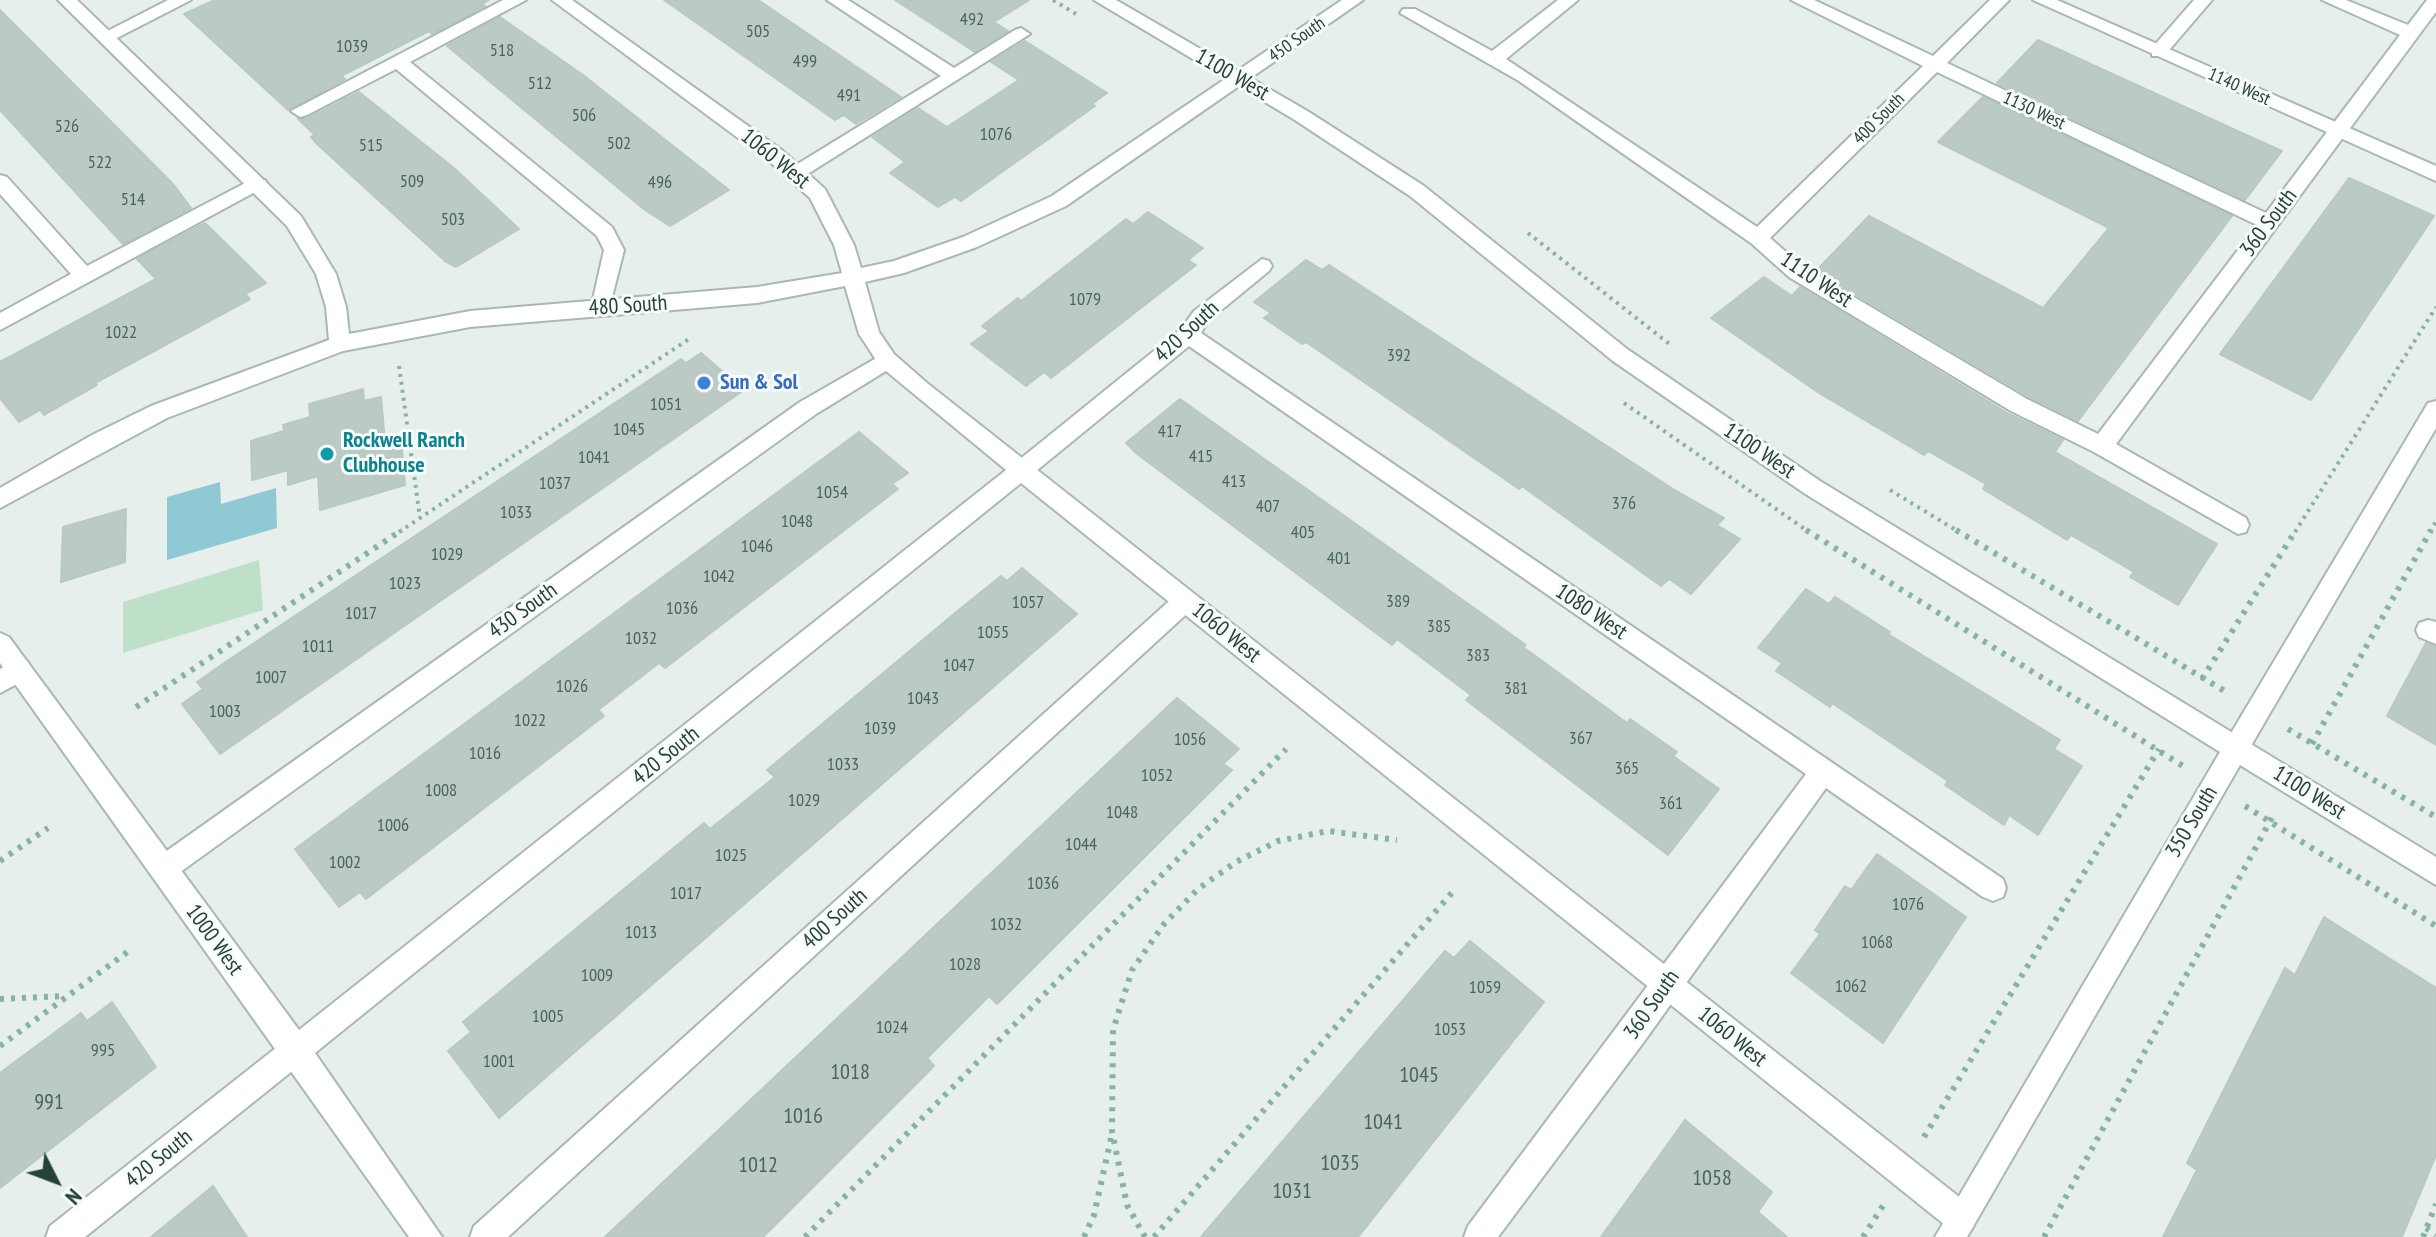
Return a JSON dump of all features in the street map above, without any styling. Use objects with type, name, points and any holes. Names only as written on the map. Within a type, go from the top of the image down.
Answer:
[{"type":"street","points":[[67,0],[294,221],[326,274],[336,307],[340,344]]},
{"type":"street","points":[[105,37],[182,0]]},
{"type":"street","points":[[300,111],[517,0]]},
{"type":"street","name":"1060 West","points":[[561,0],[798,173],[818,194],[833,219],[869,334],[887,360],[1666,984],[1956,1228]]},
{"type":"street","points":[[836,0],[954,76]]},
{"type":"street","name":"1100 West","points":[[1103,0],[1241,80],[1417,191],[1620,355],[1764,455],[2436,872]]},
{"type":"street","name":"450 South","points":[[1241,80],[1354,0]]},
{"type":"street","points":[[1494,59],[1569,0]]},
{"type":"street","name":"1130 West","points":[[1800,0],[2269,223]]},
{"type":"street","name":"400 South","points":[[1758,238],[2000,0]]},
{"type":"street","name":"1140 West","points":[[2042,0],[2436,174]]},
{"type":"street","points":[[2158,52],[2203,0]]},
{"type":"street","points":[[2331,0],[2411,33]]},
{"type":"street","name":"360 South","points":[[2102,446],[2436,0]]},
{"type":"street","name":"1110 West","points":[[1409,13],[1494,59],[1600,127],[1758,238],[1796,272],[2019,405],[2102,446],[2238,525]]},
{"type":"street","points":[[798,173],[1021,34]]},
{"type":"street","points":[[398,61],[605,232],[614,250],[601,308]]},
{"type":"street","name":"480 South","points":[[0,499],[100,441],[159,412],[340,344],[463,319],[757,295],[897,268],[970,242],[1059,201],[1241,80]]},
{"type":"street","points":[[0,182],[84,276]]},
{"type":"street","points":[[0,322],[258,185]]},
{"type":"street","name":"420 South","points":[[61,1237],[1022,470],[1188,335],[1201,316],[1262,266]]},
{"type":"street","name":"1080 West","points":[[1188,335],[1993,888]]},
{"type":"street","name":"430 South","points":[[163,869],[808,408],[887,360]]},
{"type":"street","name":"350 South","points":[[1956,1228],[2436,409]]},
{"type":"street","name":"400 South","points":[[485,1237],[1185,601]]},
{"type":"street","name":"1000 West","points":[[0,644],[9,676],[163,869],[296,1050],[427,1237]]},
{"type":"street","name":"360 South","points":[[1479,1237],[1823,771]]},
{"type":"path","points":[[1525,231],[1682,353]]},
{"type":"path","points":[[1881,485],[2202,678],[2436,307]]},
{"type":"path","points":[[136,707],[692,337]]},
{"type":"path","points":[[399,366],[420,518]]},
{"type":"path","points":[[2436,521],[2313,743],[2436,817]]},
{"type":"path","points":[[805,1237],[1286,749]]},
{"type":"path","points":[[1945,1104],[2158,750]]},
{"type":"path","points":[[2044,1237],[2269,822],[2436,926]]},
{"type":"path","points":[[0,861],[48,828]]},
{"type":"path","points":[[1145,1237],[1127,1205],[1112,1131],[1113,1030],[1132,970],[1181,904],[1236,862],[1287,838],[1328,831],[1397,840]]},
{"type":"path","points":[[1154,1237],[1456,888]]},
{"type":"path","points":[[0,1046],[130,950]]},
{"type":"path","points":[[0,999],[67,996]]},
{"type":"path","points":[[1084,1237],[1094,1215],[1112,1131]]},
{"type":"path","points":[[2423,1237],[2436,1204]]},
{"type":"path","points":[[2426,1228],[2436,1235]]},
{"type":"green space","points":[[259,560],[263,610],[123,653],[123,602]]},
{"type":"water","points":[[220,482],[221,504],[276,488],[277,528],[167,560],[167,497]]},
{"type":"building","points":[[215,0],[489,0],[482,4],[485,6],[432,34],[429,31],[341,76],[345,79],[288,110],[184,14]]},
{"type":"building","points":[[664,0],[758,0],[901,97],[856,124],[844,115],[835,120]]},
{"type":"building","points":[[895,0],[1029,0],[994,22],[1008,31],[975,52]]},
{"type":"building","points":[[0,10],[173,184],[191,208],[123,244],[0,110]]},
{"type":"building","points":[[500,17],[583,75],[729,190],[670,226],[645,210],[447,46]]},
{"type":"building","points":[[2038,40],[2282,151],[2245,200],[1997,83]]},
{"type":"building","points":[[1025,41],[1107,93],[1092,104],[1095,106],[961,201],[955,197],[938,207],[890,173],[905,162],[872,137],[918,108],[947,127],[1019,80],[991,62]]},
{"type":"building","points":[[359,92],[455,169],[519,229],[456,267],[445,261],[317,144],[311,137],[315,135],[298,119],[308,118]]},
{"type":"building","points":[[1983,97],[2232,216],[2078,421],[2028,396],[1816,271],[1869,216],[2043,308],[2109,228],[1938,142]]},
{"type":"building","points":[[2349,178],[2434,216],[2311,400],[2220,354]]},
{"type":"building","points":[[1148,212],[1203,248],[1188,260],[1196,265],[1051,378],[1044,372],[1026,386],[971,344],[989,331],[982,326],[1018,298],[1021,301],[1126,219],[1133,224]]},
{"type":"building","points":[[205,223],[266,283],[245,294],[250,299],[95,383],[97,385],[44,415],[40,410],[19,422],[0,398],[0,362],[156,279],[137,259]]},
{"type":"building","points":[[1306,260],[1322,270],[1329,265],[1673,489],[1724,518],[1717,525],[1740,539],[1691,594],[1669,579],[1661,586],[1522,486],[1519,489],[1306,342],[1302,344],[1264,318],[1271,313],[1254,302]]},
{"type":"building","points":[[1764,277],[1792,296],[1800,287],[2009,414],[2063,440],[2055,452],[2217,544],[2178,605],[2130,577],[2134,572],[2071,535],[2067,540],[1983,489],[1986,484],[1928,451],[1924,455],[1819,393],[1711,318]]},
{"type":"building","points":[[701,353],[744,390],[220,754],[182,704],[203,689],[197,682],[227,661],[681,359],[686,363]]},
{"type":"building","name":"Rockwell Ranch Clubhouse","points":[[363,389],[364,401],[381,397],[385,442],[401,438],[405,485],[320,510],[318,476],[288,485],[288,470],[252,480],[251,441],[284,431],[283,425],[310,417],[309,404]]},
{"type":"building","points":[[1180,399],[1526,645],[1523,647],[1627,723],[1630,719],[1677,752],[1673,756],[1719,789],[1668,855],[1466,700],[1471,695],[1397,639],[1392,645],[1126,443]]},
{"type":"building","points":[[859,432],[908,473],[892,484],[898,489],[665,668],[659,663],[598,710],[604,716],[366,899],[360,892],[339,907],[295,849]]},
{"type":"building","points":[[126,509],[125,562],[61,582],[63,527]]},
{"type":"building","points":[[1022,568],[1077,614],[499,1118],[448,1051],[471,1032],[463,1022],[704,823],[710,829],[775,777],[767,770],[960,609],[1001,576],[1007,581]]},
{"type":"building","points":[[1806,589],[1829,604],[1835,597],[1890,632],[1888,634],[2060,740],[2054,749],[2082,766],[2038,835],[2009,815],[2004,825],[1945,785],[1948,781],[1832,703],[1830,707],[1776,671],[1782,663],[1758,648]]},
{"type":"building","points":[[2426,643],[2436,647],[2436,745],[2387,716]]},
{"type":"building","points":[[1177,698],[1239,749],[1223,764],[1232,770],[997,1004],[989,996],[927,1058],[934,1066],[763,1237],[605,1237]]},
{"type":"building","points":[[1877,854],[1966,917],[1883,1043],[1791,973],[1820,934],[1815,930],[1845,886],[1851,890]]},
{"type":"building","points":[[2324,917],[2436,988],[2436,1155],[2402,1237],[2163,1237],[2197,1170],[2187,1163],[2285,968],[2295,975]]},
{"type":"building","points":[[1470,941],[1544,1002],[1358,1237],[1201,1237],[1445,951],[1454,958]]},
{"type":"building","points":[[112,1002],[156,1067],[0,1188],[0,1073],[81,1013],[87,1021]]},
{"type":"building","points":[[1685,1120],[1772,1192],[1758,1212],[1787,1237],[1601,1237]]},
{"type":"building","points":[[213,1186],[247,1237],[151,1237]]},
{"type":"place","name":"Sun & Sol","points":[[704,383]]},
{"type":"place","name":"Rockwell Ranch Clubhouse","points":[[327,454]]}]
